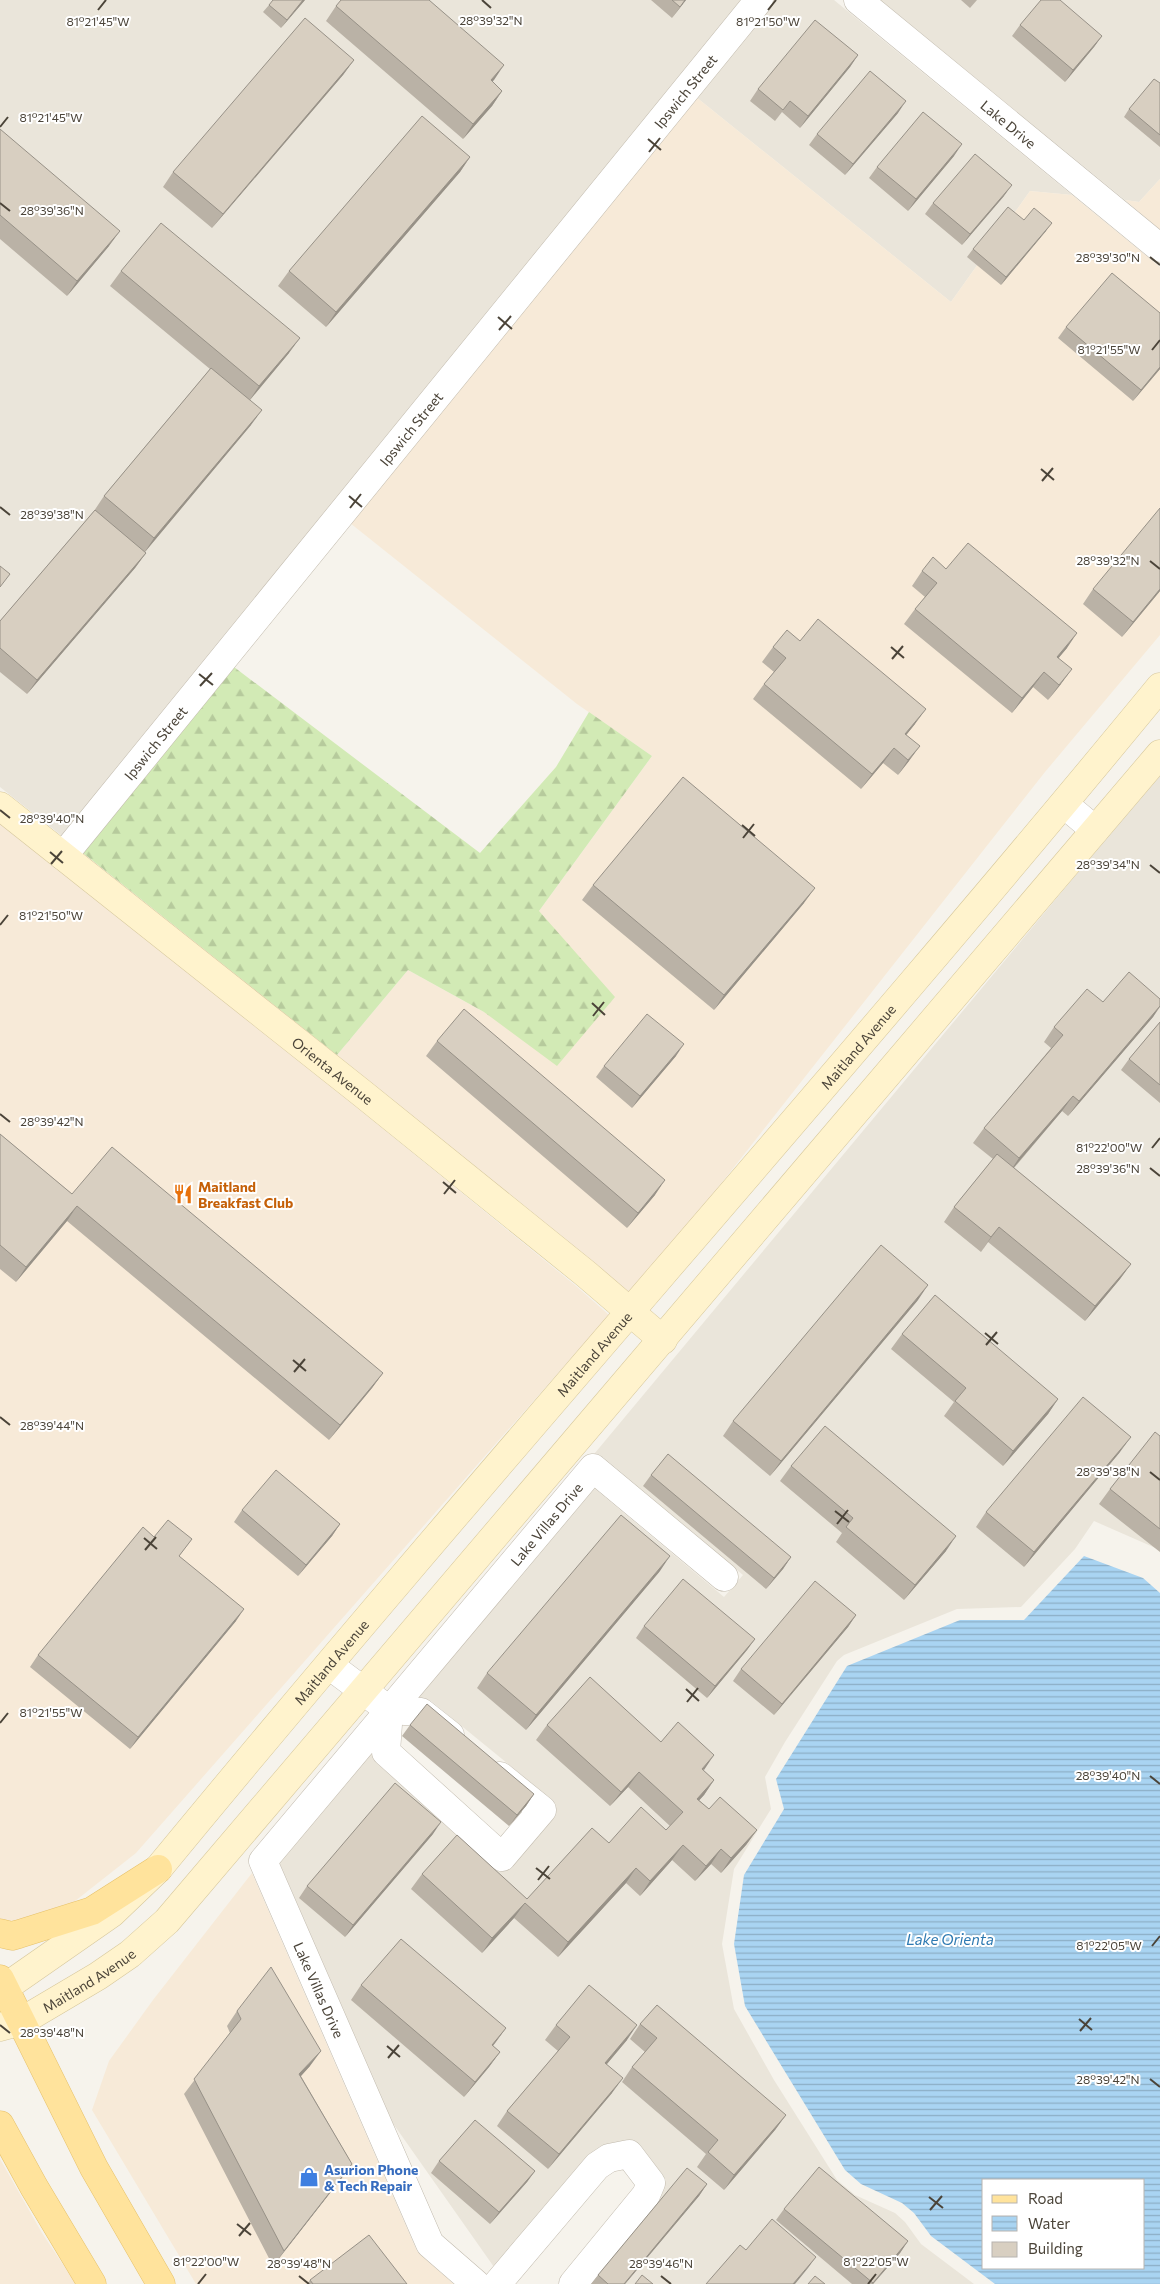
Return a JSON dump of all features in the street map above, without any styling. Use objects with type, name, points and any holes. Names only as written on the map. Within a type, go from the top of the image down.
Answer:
[{"type":"main road","name":"Maitland Avenue","points":[[1,1985],[112,1913],[158,1869],[629,1312],[869,1035],[1160,688]]},
{"type":"main road","name":"Maitland Avenue","points":[[11,2024],[122,1960],[167,1921],[361,1690],[663,1340],[1160,754]]},
{"type":"main road","name":"Orienta Avenue","points":[[0,806],[371,1100],[586,1274],[663,1340]]},
{"type":"main road","points":[[0,1933],[12,1936],[48,1927],[92,1911],[158,1869]]},
{"type":"main road","points":[[1,1985],[11,2024],[161,2284]]},
{"type":"main road","points":[[0,2125],[34,2187],[92,2284]]},
{"type":"street","name":"Ipswich Street","points":[[63,856],[758,0]]},
{"type":"street","name":"Lake Drive","points":[[858,0],[1160,248]]},
{"type":"street","points":[[1064,804],[1096,830]]},
{"type":"street","name":"Lake Villas Drive","points":[[476,2284],[430,2244],[263,1861],[593,1468],[724,1577]]},
{"type":"street","points":[[329,1665],[389,1710],[421,1712],[542,1810],[502,1857],[386,1752],[389,1710]]},
{"type":"street","points":[[497,2284],[597,2166],[609,2158],[629,2154],[651,2184],[646,2195],[573,2284]]},
{"type":"shaded area","points":[[0,0],[742,0],[62,836],[0,787]]},
{"type":"shaded area","points":[[775,0],[834,0],[1072,195],[1030,191],[951,302],[696,97]]},
{"type":"shaded area","points":[[880,0],[1160,0],[1160,179],[1139,202],[1125,200]]},
{"type":"shaded area","points":[[696,97],[951,302],[1030,191],[1072,195],[1160,267],[1160,635],[1045,772],[705,1204],[628,1293],[595,1263],[337,1055],[408,970],[484,1012],[539,911],[652,756],[577,704],[350,523]]},
{"type":"shaded area","points":[[1160,179],[1160,230],[1125,200],[1139,202]]},
{"type":"shaded area","points":[[1160,774],[1160,1550],[1094,1521],[1075,1549],[1021,1607],[957,1609],[844,1655],[837,1661],[765,1777],[771,1809],[734,1869],[722,1944],[734,2009],[774,2080],[837,2180],[855,2195],[895,2213],[905,2222],[921,2244],[974,2284],[589,2284],[664,2188],[662,2174],[640,2145],[629,2140],[609,2144],[591,2154],[494,2267],[392,2122],[279,1862],[373,1749],[377,1763],[493,1868],[512,1865],[552,1819],[551,1799],[431,1701],[416,1697],[594,1488],[724,1597],[743,1575],[603,1457],[590,1459]]},
{"type":"shaded area","points":[[0,824],[354,1105],[609,1315],[136,1853],[70,1905],[13,1922],[0,1921]]},
{"type":"shaded area","points":[[252,1873],[417,2251],[454,2284],[196,2284],[92,2110],[109,2061],[153,2000]]},
{"type":"shaded area","points":[[0,2159],[42,2233],[76,2284],[0,2284]]},
{"type":"green space","points":[[234,667],[480,853],[556,767],[589,712],[652,756],[539,911],[615,997],[557,1066],[484,1012],[408,970],[337,1055],[83,853]]},
{"type":"water","name":"Lake Orienta","points":[[1084,1556],[1143,1578],[1160,1593],[1160,2284],[995,2284],[931,2236],[914,2213],[902,2203],[861,2184],[845,2170],[745,2006],[734,1944],[744,1875],[784,1809],[776,1779],[847,1666],[960,1620],[1024,1620]]},
{"type":"building","points":[[273,0],[303,0],[287,20],[269,5]]},
{"type":"building","points":[[341,0],[429,0],[504,65],[491,80],[502,91],[473,124],[336,6]]},
{"type":"building","points":[[672,0],[685,0],[680,7]]},
{"type":"building","points":[[1041,0],[1060,0],[1102,36],[1073,70],[1020,25]]},
{"type":"building","points":[[305,18],[354,60],[223,214],[173,172]]},
{"type":"building","points":[[815,20],[858,55],[808,116],[790,101],[783,110],[758,89]]},
{"type":"building","points":[[870,71],[906,101],[853,164],[817,134]]},
{"type":"building","points":[[1154,79],[1160,83],[1160,135],[1129,109]]},
{"type":"building","points":[[923,112],[962,144],[916,199],[877,167]]},
{"type":"building","points":[[422,116],[470,157],[336,312],[289,271]]},
{"type":"building","points":[[0,129],[120,231],[77,281],[0,215]]},
{"type":"building","points":[[975,154],[1012,185],[970,234],[933,203]]},
{"type":"building","points":[[1008,207],[1024,220],[1034,208],[1052,223],[1006,277],[973,249]]},
{"type":"building","points":[[161,223],[300,338],[259,386],[121,271]]},
{"type":"building","points":[[1112,273],[1160,313],[1160,367],[1141,390],[1066,327]]},
{"type":"building","points":[[211,368],[262,410],[154,538],[104,496]]},
{"type":"building","points":[[1160,508],[1160,589],[1133,622],[1093,589]]},
{"type":"building","points":[[95,510],[146,553],[37,680],[0,648],[0,621]]},
{"type":"building","points":[[968,543],[1077,633],[1057,657],[1072,669],[1059,685],[1044,672],[1022,698],[915,609],[937,583],[922,571],[933,557],[946,569]]},
{"type":"building","points":[[0,566],[10,574],[0,587]]},
{"type":"building","points":[[818,619],[926,709],[905,734],[920,746],[908,760],[894,748],[872,774],[764,684],[786,658],[773,647],[787,630],[800,641]]},
{"type":"building","points":[[683,777],[815,888],[724,995],[593,885]]},
{"type":"building","points":[[1129,972],[1160,999],[1160,1006],[1079,1101],[1073,1096],[1019,1158],[984,1128],[1063,1035],[1054,1027],[1087,989],[1103,1002]]},
{"type":"building","points":[[464,1009],[665,1180],[638,1213],[437,1041]]},
{"type":"building","points":[[647,1014],[684,1044],[640,1096],[604,1066]]},
{"type":"building","points":[[1160,1022],[1160,1085],[1129,1059]]},
{"type":"building","points":[[0,1134],[72,1194],[112,1147],[383,1373],[340,1425],[77,1206],[26,1267],[0,1245]]},
{"type":"building","points":[[997,1154],[1131,1264],[1095,1306],[999,1227],[991,1237],[954,1207]]},
{"type":"building","points":[[881,1245],[928,1285],[781,1461],[733,1421]]},
{"type":"building","points":[[935,1295],[1058,1399],[1013,1451],[955,1401],[966,1388],[902,1334]]},
{"type":"building","points":[[1083,1397],[1131,1437],[1034,1552],[986,1512]]},
{"type":"building","points":[[825,1426],[956,1536],[915,1585],[846,1527],[853,1518],[791,1466]]},
{"type":"building","points":[[1155,1432],[1160,1436],[1160,1529],[1110,1489]]},
{"type":"building","points":[[668,1454],[791,1557],[774,1578],[651,1475]]},
{"type":"building","points":[[276,1470],[340,1524],[306,1565],[242,1510]]},
{"type":"building","points":[[621,1515],[670,1556],[536,1715],[487,1673]]},
{"type":"building","points":[[168,1520],[192,1539],[179,1556],[244,1609],[138,1737],[38,1655],[143,1527],[154,1537]]},
{"type":"building","points":[[683,1579],[755,1639],[715,1686],[644,1626]]},
{"type":"building","points":[[815,1581],[856,1615],[782,1704],[741,1669]]},
{"type":"building","points":[[590,1677],[661,1742],[678,1722],[714,1755],[702,1769],[714,1780],[697,1799],[709,1809],[720,1797],[757,1830],[731,1858],[721,1849],[706,1866],[683,1845],[650,1881],[636,1868],[568,1942],[525,1903],[492,1938],[422,1874],[457,1835],[527,1899],[592,1828],[609,1843],[641,1807],[666,1830],[683,1812],[639,1772],[621,1792],[547,1725]]},
{"type":"building","points":[[427,1704],[534,1794],[517,1815],[410,1725]]},
{"type":"building","points":[[395,1783],[441,1822],[353,1925],[307,1886]]},
{"type":"building","points":[[401,1939],[506,2028],[492,2045],[500,2052],[475,2082],[361,1985]]},
{"type":"building","points":[[271,1967],[321,2051],[299,2074],[352,2164],[284,2251],[194,2079],[241,2019],[237,2011]]},
{"type":"building","points":[[589,1985],[637,2025],[605,2063],[623,2078],[559,2154],[507,2111],[570,2037],[556,2025]]},
{"type":"building","points":[[657,2005],[786,2115],[734,2175],[708,2152],[718,2140],[632,2067],[657,2038],[640,2024]]},
{"type":"building","points":[[475,2120],[535,2171],[499,2212],[439,2161]]},
{"type":"building","points":[[819,2167],[908,2241],[873,2283],[784,2209]]},
{"type":"building","points":[[687,2168],[707,2184],[624,2284],[608,2284],[598,2275]]},
{"type":"building","points":[[772,2219],[816,2257],[793,2284],[706,2284],[740,2245],[746,2250]]},
{"type":"building","points":[[369,2235],[407,2284],[313,2284],[310,2280]]},
{"type":"building","points":[[642,2275],[653,2284],[635,2284]]},
{"type":"building","points":[[815,2276],[825,2284],[808,2284]]},
{"type":"place","name":"Maitland Breakfast Club","points":[[183,1194]]},
{"type":"place","name":"Asurion Phone & Tech Repair","points":[[309,2177]]}]
